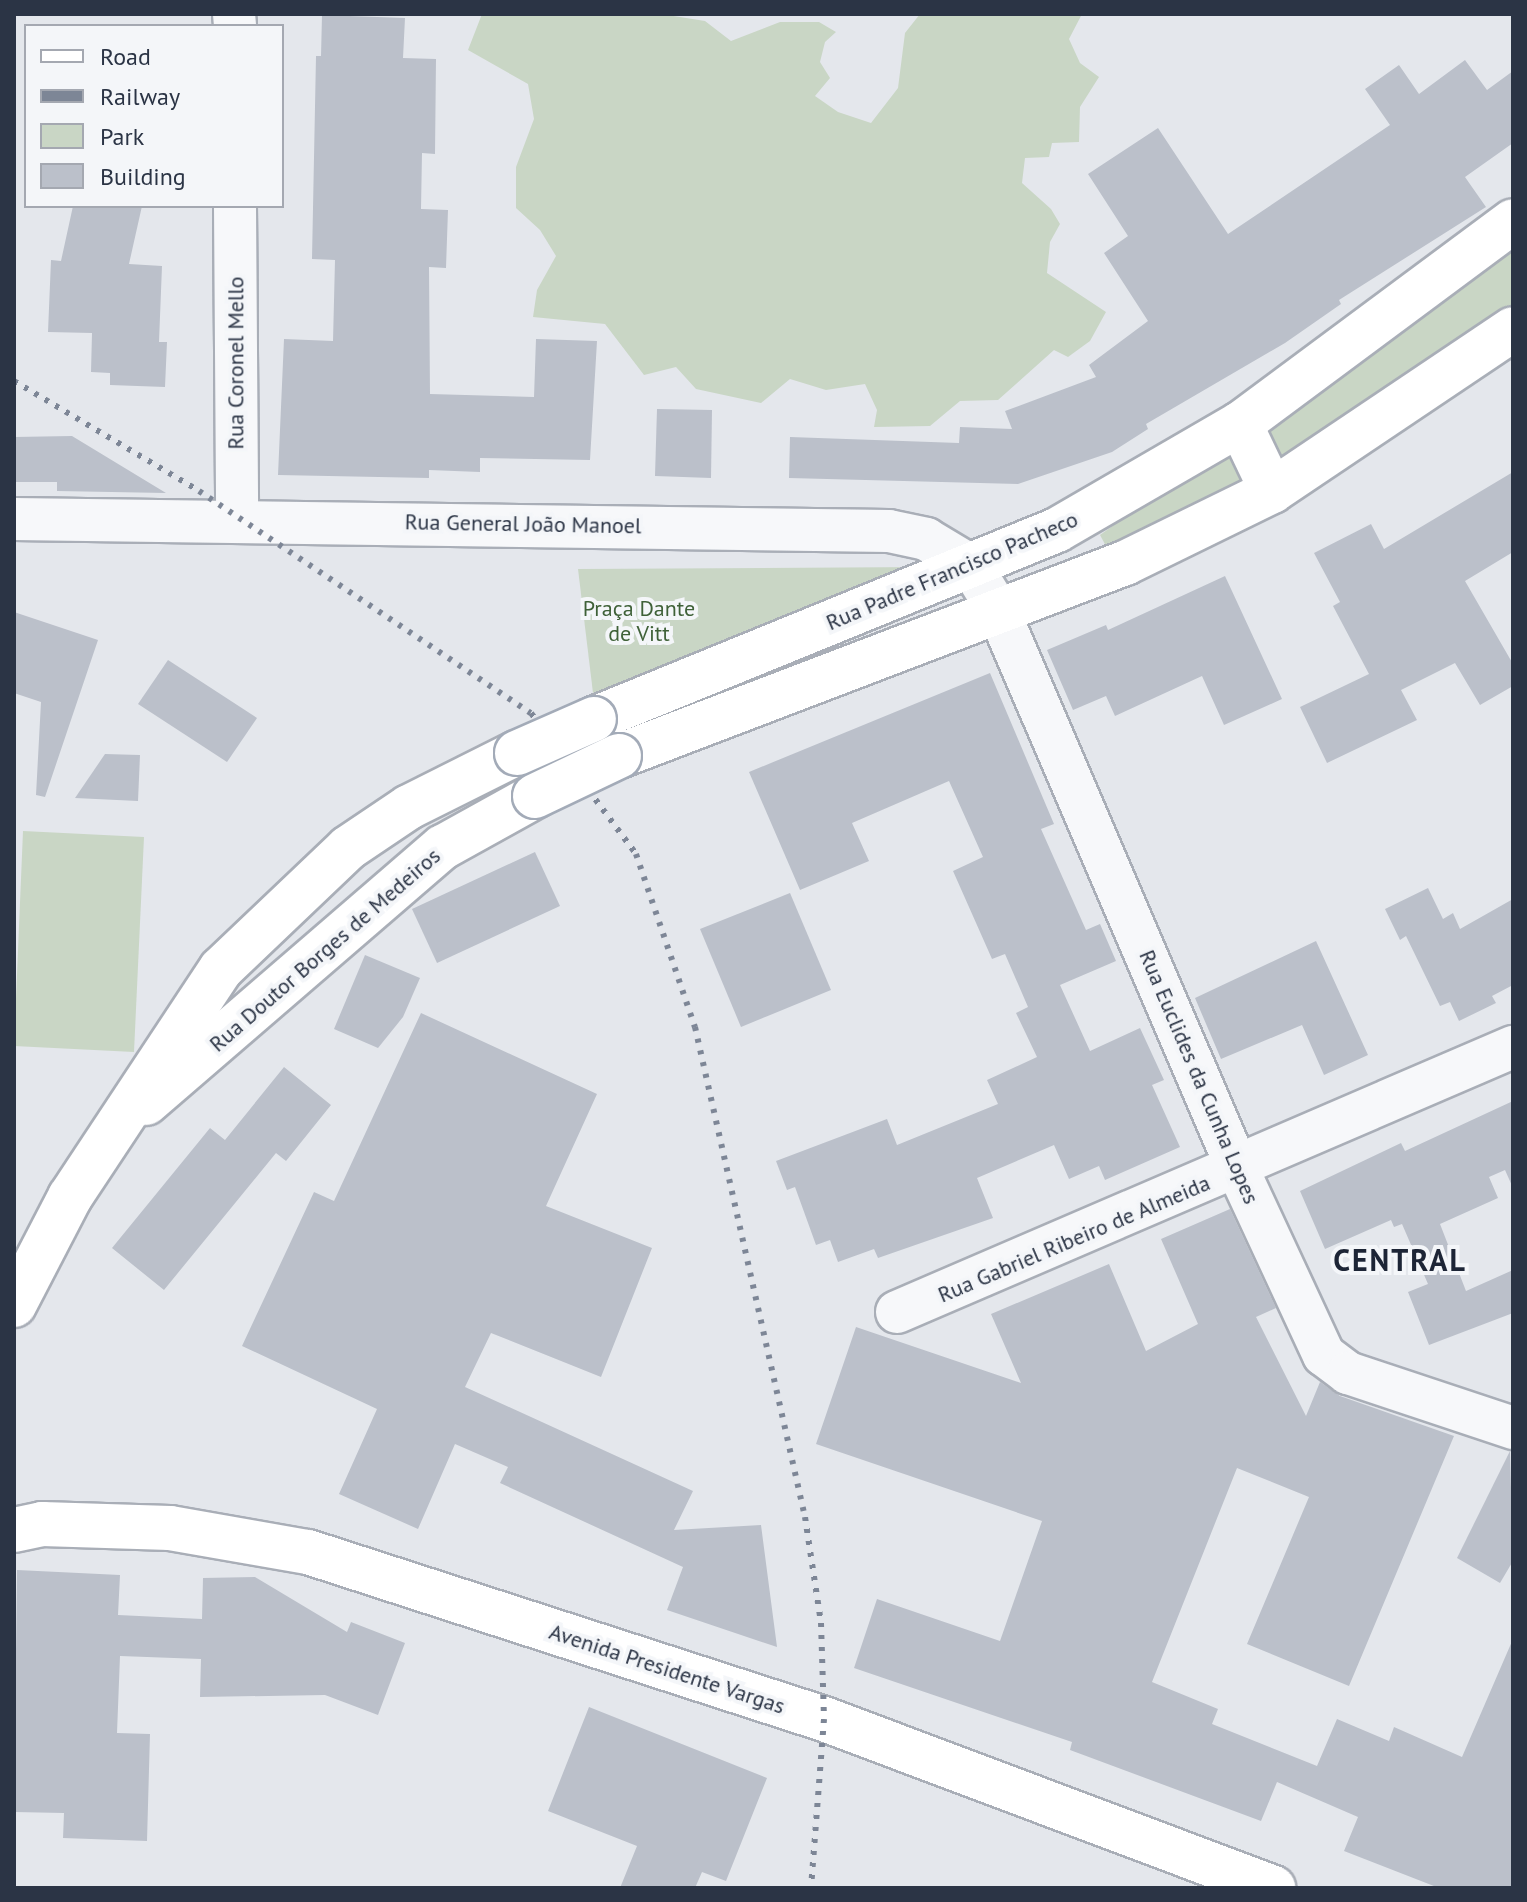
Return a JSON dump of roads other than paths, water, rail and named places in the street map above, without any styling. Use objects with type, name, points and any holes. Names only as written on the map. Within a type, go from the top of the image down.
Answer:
[{"type":"main road","name":"Rua Padre Francisco Pacheco","points":[[517,753],[1057,530],[1240,424],[1513,221]]},
{"type":"main road","points":[[998,610],[1125,563],[1272,491],[1513,329]]},
{"type":"main road","points":[[1240,424],[1272,491]]},
{"type":"main road","name":"Rua Doutor Borges de Medeiros","points":[[125,1119],[443,847],[535,796],[619,756],[998,610]]},
{"type":"main road","name":"Rua Doutor Borges de Medeiros","points":[[14,1305],[70,1197],[125,1119],[177,1030],[221,969],[348,848],[409,807],[517,753]]},
{"type":"main road","points":[[409,807],[443,847]]},
{"type":"main road","name":"Avenida Presidente Vargas","points":[[23,1523],[170,1528],[308,1552],[824,1719],[1273,1888]]},
{"type":"street","name":"Rua Coronel Mello","points":[[235,208],[237,519]]},
{"type":"street","name":"Rua General João Manoel","points":[[14,519],[237,519],[889,531],[926,539],[971,566],[998,610]]},
{"type":"street","name":"Rua Euclides da Cunha Lopes","points":[[998,610],[1238,1170],[1324,1355],[1348,1373],[1513,1428]]},
{"type":"street","name":"Rua Gabriel Ribeiro de Almeida","points":[[897,1312],[1238,1170],[1513,1047]]},
{"type":"railway","points":[[14,381],[199,491],[531,713],[636,854],[695,1027],[805,1517],[821,1623],[824,1719],[811,1888]]},
{"type":"district","name":"CENTRAL","points":[[1400,1260]]},
{"type":"park label","name":"Praça Dante de Vitt","points":[[639,620]]}]
